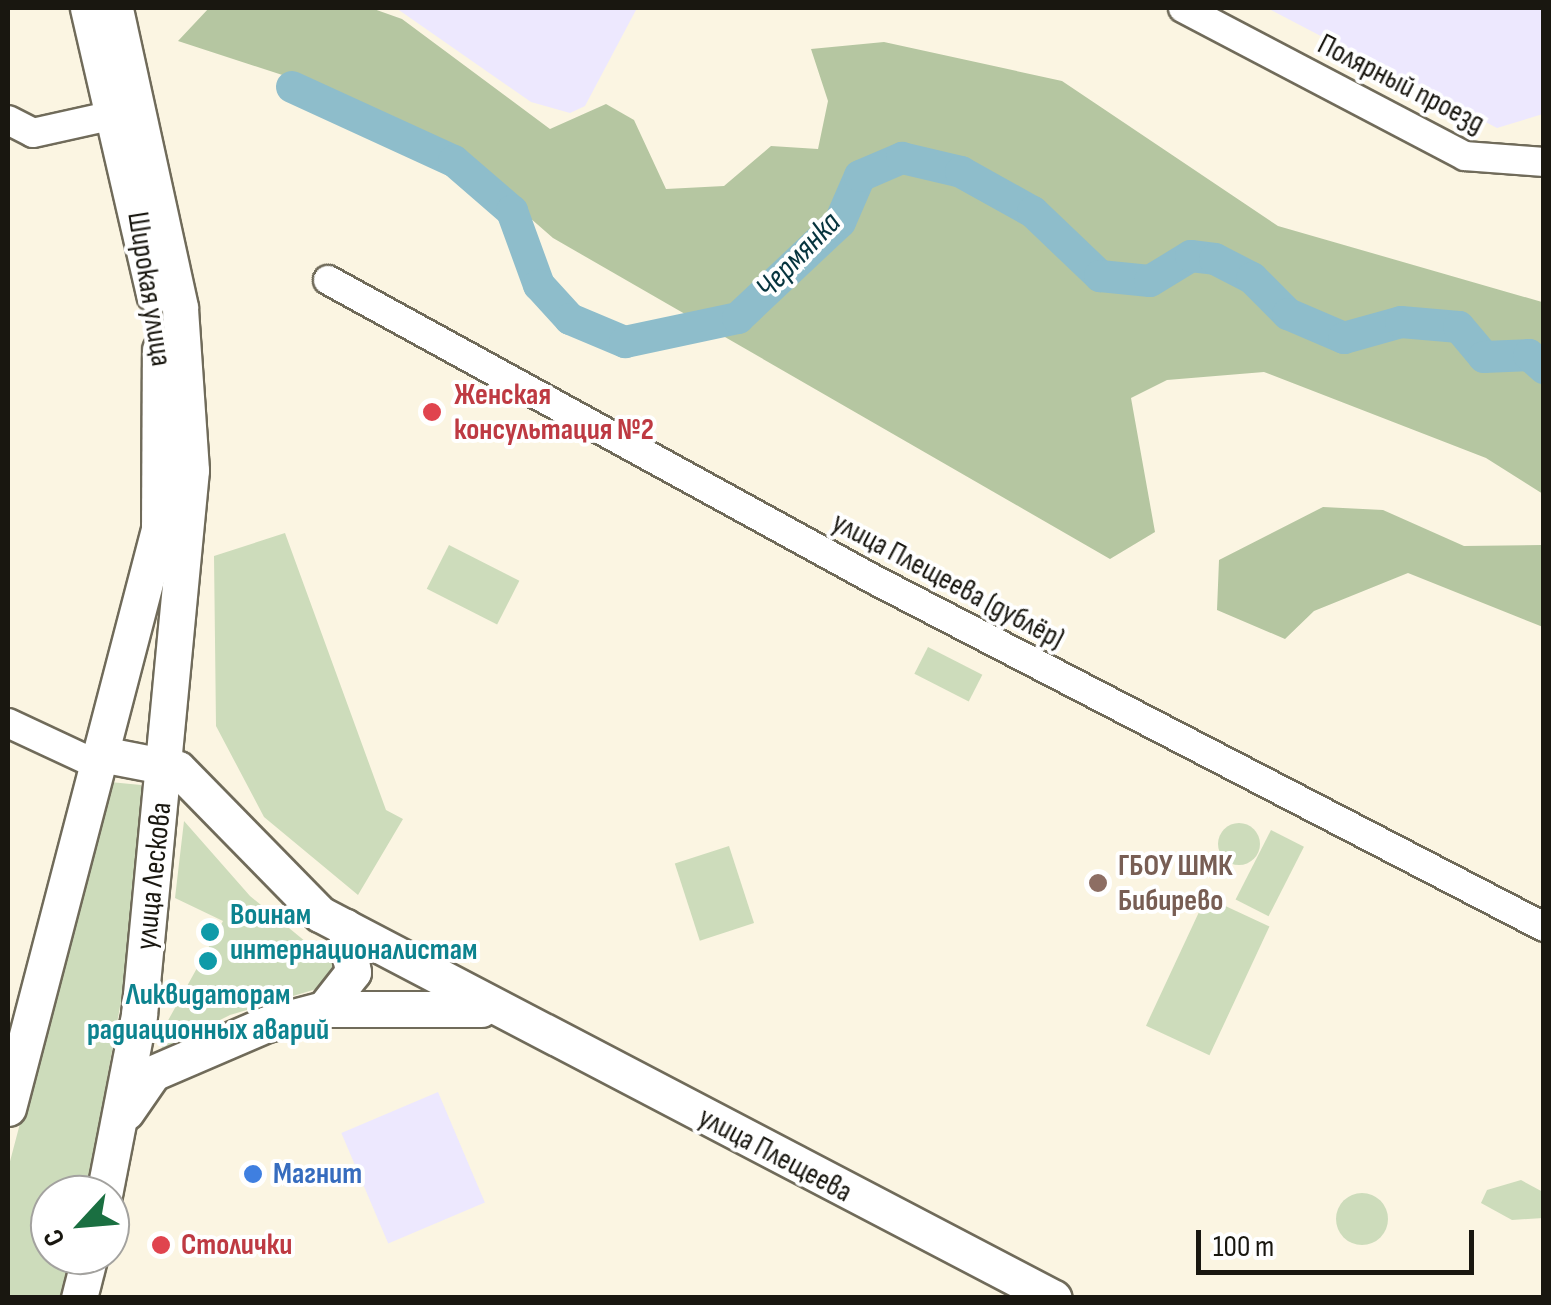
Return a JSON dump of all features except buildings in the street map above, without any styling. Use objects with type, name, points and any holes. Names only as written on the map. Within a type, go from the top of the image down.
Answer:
[{"type":"main road","name":"Широкая улица","points":[[88,8],[114,115],[163,378],[159,529],[148,576],[90,758]]},
{"type":"main road","name":"Широкая улица","points":[[115,8],[180,307],[188,555]]},
{"type":"main road","name":"улица Лескова","points":[[109,1175],[122,1117],[188,555]]},
{"type":"main road","points":[[8,1108],[90,758],[166,764]]},
{"type":"main road","name":"улица Плещеева","points":[[166,764],[287,886],[345,927],[496,1011],[1054,1298]]},
{"type":"main road","points":[[324,1009],[353,972],[345,927]]},
{"type":"main road","name":"улица Плещеева","points":[[122,1117],[153,1073],[224,1038],[324,1009],[496,1011]]},
{"type":"street","name":"Полярный проезд","points":[[1183,8],[1466,156],[1544,162]]},
{"type":"street","points":[[8,120],[32,134],[114,115]]},
{"type":"street","name":"улица Плещеева (дублёр)","points":[[328,280],[873,580],[1544,927]]},
{"type":"street","points":[[8,723],[90,758]]},
{"type":"shaded area","points":[[396,8],[637,8],[585,106],[570,113],[531,102]]},
{"type":"shaded area","points":[[1267,8],[1543,8],[1543,114],[1497,128]]},
{"type":"shaded area","points":[[438,1092],[485,1202],[388,1243],[341,1133]]},
{"type":"green space","points":[[209,8],[371,8],[402,19],[550,129],[606,104],[634,120],[666,189],[724,186],[771,146],[818,149],[828,101],[811,49],[884,42],[1062,81],[1278,226],[1542,302],[1543,494],[1486,458],[1264,372],[1167,380],[1131,398],[1155,532],[1110,559],[553,238],[451,149],[313,85],[178,41]]},
{"type":"green space","points":[[1323,507],[1383,510],[1464,546],[1543,545],[1543,627],[1408,573],[1314,611],[1285,639],[1217,610],[1219,560]]},
{"type":"green space","points":[[285,533],[386,810],[403,819],[358,895],[264,817],[216,726],[214,556]]},
{"type":"green space","points":[[449,545],[519,581],[497,625],[427,589]]},
{"type":"green space","points":[[928,647],[982,675],[969,701],[914,674]]},
{"type":"green space","points":[[110,782],[141,785],[130,951],[89,1175],[30,1175],[30,1275],[66,1275],[60,1297],[8,1298],[8,1169]]},
{"type":"green space","points":[[184,821],[250,896],[334,965],[323,987],[230,1015],[162,1049],[160,1035],[223,921],[175,898]]},
{"type":"green space","points":[[1239,823],[1254,829],[1260,844],[1254,859],[1239,865],[1224,859],[1218,844],[1224,829]]},
{"type":"green space","points":[[1271,830],[1304,847],[1269,916],[1236,899]]},
{"type":"green space","points":[[729,846],[754,923],[700,941],[675,864]]},
{"type":"green space","points":[[1206,897],[1269,927],[1209,1055],[1146,1026]]},
{"type":"green space","points":[[1521,1180],[1543,1192],[1543,1218],[1512,1220],[1481,1203],[1487,1190]]},
{"type":"green space","points":[[1362,1193],[1381,1200],[1388,1219],[1381,1238],[1362,1245],[1343,1238],[1336,1219],[1343,1200]]},
{"type":"waterway","name":"Чермянка","points":[[292,87],[454,161],[512,211],[539,285],[570,319],[625,342],[738,318],[840,222],[860,176],[902,158],[961,172],[1033,212],[1100,276],[1150,281],[1191,256],[1215,259],[1252,278],[1288,314],[1344,338],[1401,322],[1459,327],[1484,357],[1529,355],[1544,368]]},
{"type":"place","name":"Женская консультация №2","points":[[432,412]]},
{"type":"place","name":"ГБОУ ШМК Бибирево","points":[[1098,883]]},
{"type":"place","name":"Воинам интернационалистам","points":[[210,932]]},
{"type":"place","name":"Ликвидаторам радиационных аварий","points":[[208,961]]},
{"type":"place","name":"Магнит","points":[[253,1174]]},
{"type":"place","name":"Столички","points":[[161,1245]]}]
